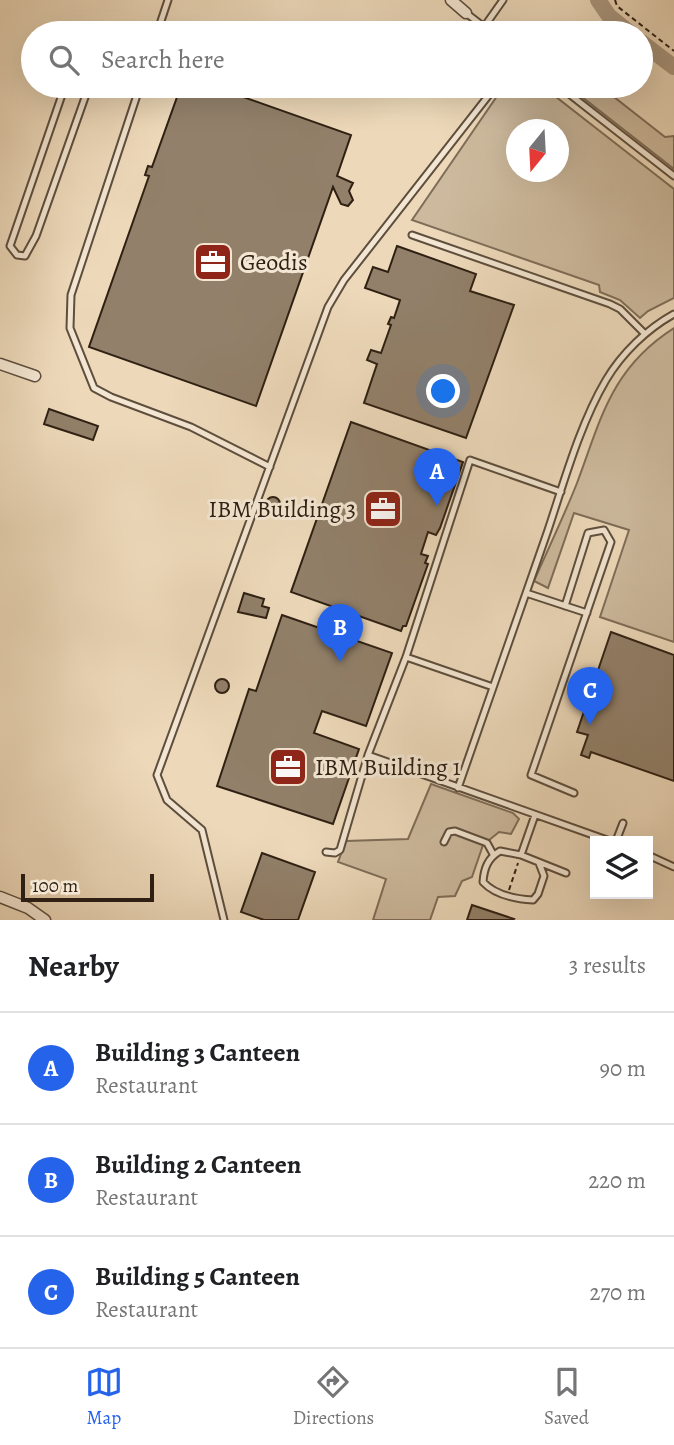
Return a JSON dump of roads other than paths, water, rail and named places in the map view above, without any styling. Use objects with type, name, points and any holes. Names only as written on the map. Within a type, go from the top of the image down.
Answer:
[{"type":"street","points":[[451,0],[466,13]]},
{"type":"street","points":[[0,364],[35,376]]},
{"type":"street","points":[[0,897],[29,908],[45,920]]},
{"type":"lane","points":[[161,21],[168,0]]},
{"type":"lane","points":[[488,21],[503,0]]},
{"type":"lane","points":[[466,13],[476,21]]},
{"type":"lane","points":[[61,98],[10,246],[17,255],[25,256],[36,236],[85,98]]},
{"type":"lane","points":[[136,98],[71,295],[70,328],[94,388],[191,427],[270,467]]},
{"type":"lane","points":[[224,920],[202,830],[167,800],[157,775],[328,307],[344,279],[487,98]]},
{"type":"lane","points":[[574,98],[674,176]]},
{"type":"lane","points":[[412,235],[610,304],[621,310],[645,334]]},
{"type":"lane","points":[[458,788],[590,413],[606,380],[630,348],[674,314]]},
{"type":"lane","points":[[326,852],[335,853],[340,850],[368,755],[406,657],[470,460],[561,492]]},
{"type":"lane","points":[[565,606],[589,533],[604,530],[611,542],[531,775],[574,793]]},
{"type":"lane","points":[[526,593],[587,613]]},
{"type":"lane","points":[[406,657],[493,687]]},
{"type":"lane","points":[[368,755],[596,836]]},
{"type":"lane","points":[[521,855],[535,815]]},
{"type":"lane","points":[[618,836],[623,823]]},
{"type":"lane","points":[[444,842],[449,832],[456,831],[487,843],[494,854]]},
{"type":"lane","points":[[539,863],[544,876],[533,900],[507,896],[489,888],[484,882],[486,865],[494,854],[500,851],[521,855],[566,873]]},
{"type":"lane","points":[[653,857],[674,867]]},
{"type":"waterway","points":[[598,0],[615,21]]},
{"type":"waterway","points":[[653,51],[674,67]]},
{"type":"place","name":"Geodis","points":[[213,262]]},
{"type":"place","name":"Building 3 Canteen","points":[[437,506]]},
{"type":"place","name":"IBM Building 3","points":[[383,509]]},
{"type":"place","name":"Building 2 Canteen","points":[[340,662]]},
{"type":"place","name":"Building 5 Canteen","points":[[590,725]]},
{"type":"place","name":"IBM Building 1","points":[[288,767]]}]
